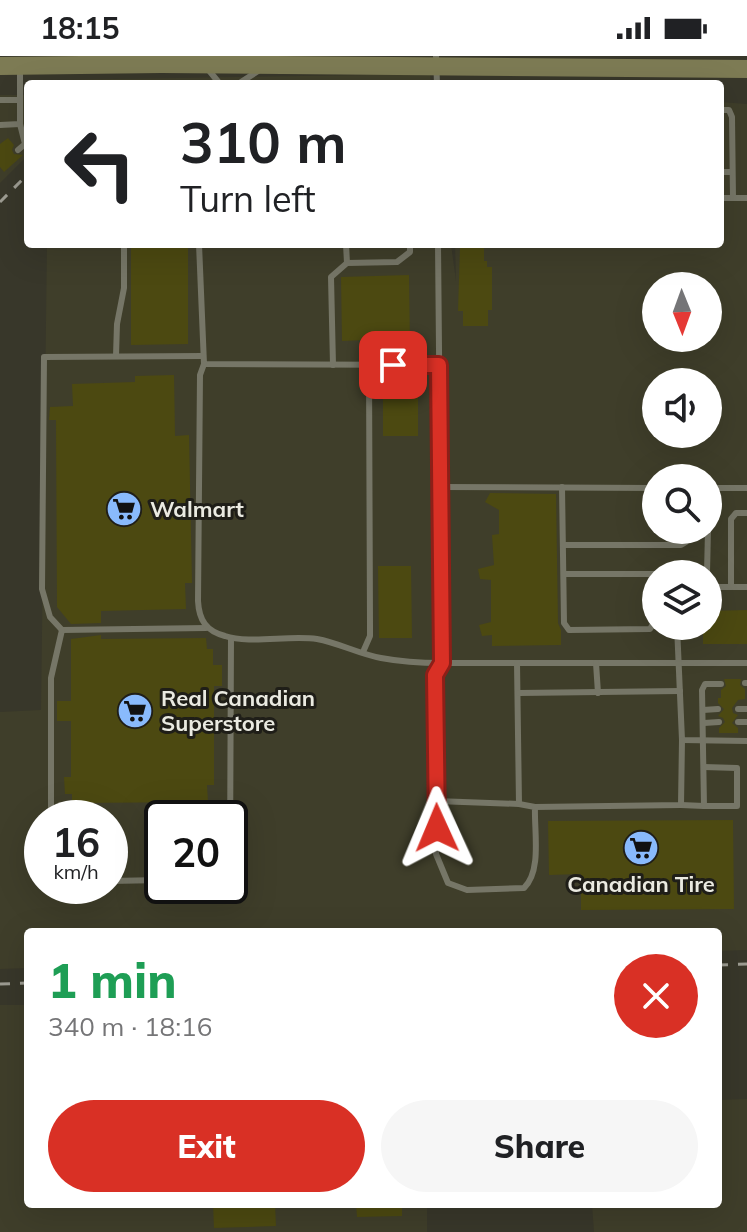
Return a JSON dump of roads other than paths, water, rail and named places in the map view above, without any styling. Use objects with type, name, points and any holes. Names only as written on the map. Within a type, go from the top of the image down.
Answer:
[{"type":"main road","points":[[0,66],[83,61],[436,69],[504,62],[747,69]]},
{"type":"main road","points":[[727,69],[747,77]]},
{"type":"lane","points":[[205,65],[217,80]]},
{"type":"lane","points":[[242,80],[271,65]]},
{"type":"lane","points":[[20,66],[18,100],[24,140]]},
{"type":"lane","points":[[3,103],[18,100]]},
{"type":"lane","points":[[724,110],[729,110],[732,117],[733,198]]},
{"type":"lane","points":[[4,123],[20,124]]},
{"type":"lane","points":[[18,150],[24,145]]},
{"type":"lane","points":[[724,172],[732,172]]},
{"type":"lane","points":[[724,198],[747,198]]},
{"type":"lane","points":[[116,356],[117,324],[124,288],[124,248]]},
{"type":"lane","points":[[199,248],[204,364],[200,375],[198,601],[199,615],[206,628]]},
{"type":"lane","points":[[346,248],[347,263]]},
{"type":"lane","points":[[333,365],[331,277],[347,263],[397,262],[410,252],[410,248]]},
{"type":"lane","points":[[438,248],[442,663],[435,675],[436,854],[448,883],[467,890],[524,888],[534,868],[535,807]]},
{"type":"lane","points":[[203,356],[44,357],[42,589],[50,617],[62,630],[206,628],[231,638],[314,639],[410,663],[747,663]]},
{"type":"lane","points":[[204,364],[439,365]]},
{"type":"lane","points":[[363,652],[370,636],[369,365]]},
{"type":"lane","points":[[441,487],[642,488]]},
{"type":"lane","points":[[562,487],[564,623],[569,630],[642,631]]},
{"type":"lane","points":[[722,488],[747,488]]},
{"type":"lane","points":[[731,587],[731,519],[736,513],[747,513]]},
{"type":"lane","points":[[563,545],[683,544]]},
{"type":"lane","points":[[564,574],[642,574]]},
{"type":"lane","points":[[722,587],[747,587]]},
{"type":"lane","points":[[51,800],[51,678],[62,630]]},
{"type":"lane","points":[[230,800],[231,638]]},
{"type":"lane","points":[[678,640],[681,805]]},
{"type":"lane","points":[[517,663],[519,804]]},
{"type":"lane","points":[[596,663],[598,693]]},
{"type":"lane","points":[[704,806],[702,690],[705,684],[721,684]]},
{"type":"lane","points":[[519,693],[680,691]]},
{"type":"lane","points":[[703,710],[718,709]]},
{"type":"lane","points":[[738,709],[747,709]]},
{"type":"lane","points":[[704,723],[719,722]]},
{"type":"lane","points":[[738,722],[747,722]]},
{"type":"lane","points":[[682,740],[747,741]]},
{"type":"lane","points":[[436,801],[535,807],[737,806],[737,768],[704,767]]},
{"type":"railway","points":[[0,202],[24,178]]},
{"type":"railway","points":[[722,965],[747,964]]},
{"type":"railway","points":[[0,984],[24,983]]},
{"type":"place","name":"Walmart","points":[[124,509]]},
{"type":"place","name":"Real Canadian Superstore","points":[[135,711]]},
{"type":"place","name":"Canadian Tire","points":[[641,848]]}]
